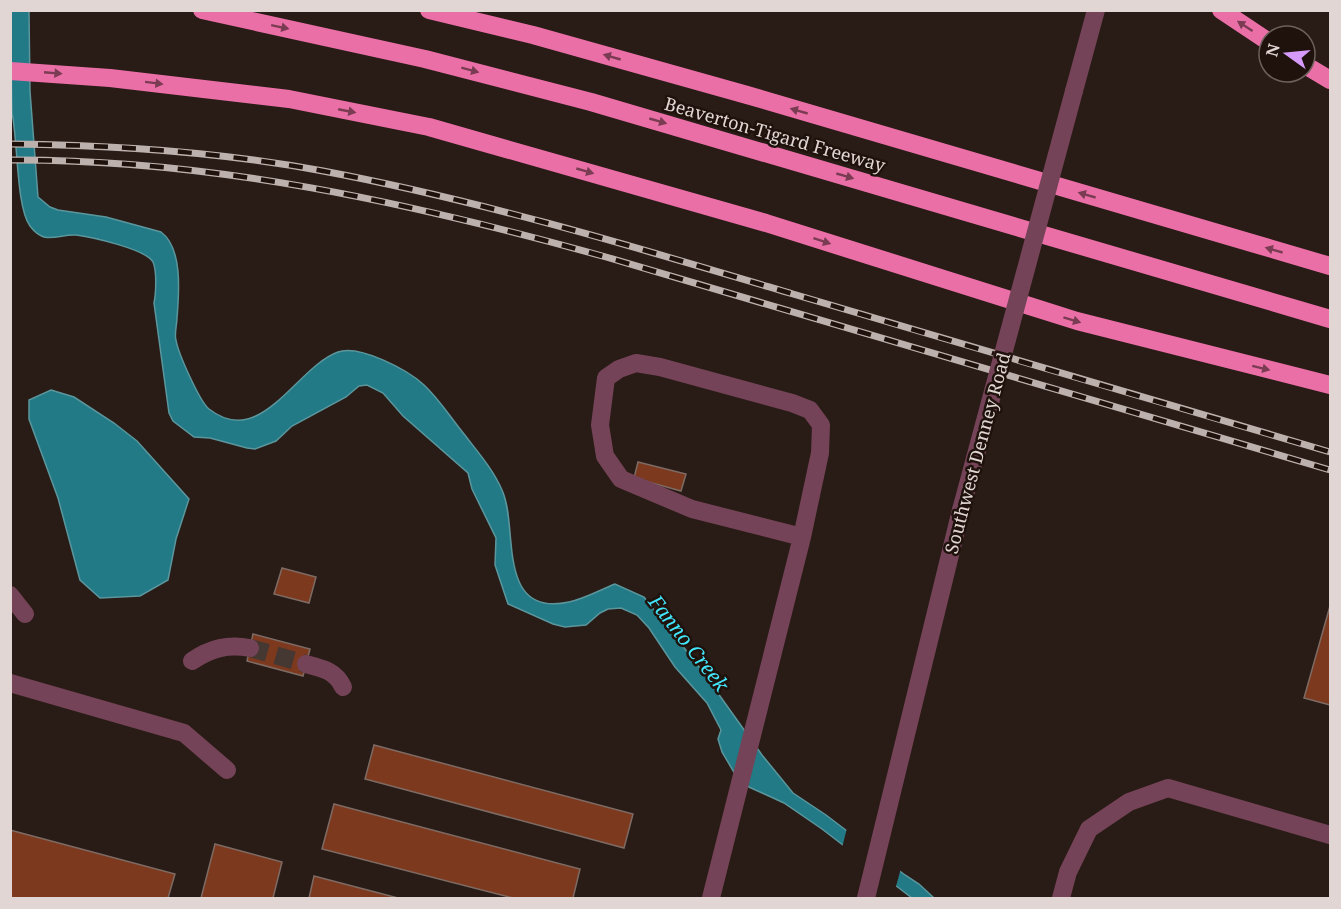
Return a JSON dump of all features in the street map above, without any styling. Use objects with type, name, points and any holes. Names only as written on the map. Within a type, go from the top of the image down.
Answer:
[{"type":"highway","name":"Beaverton-Tigard Freeway","points":[[202,10],[414,56],[591,102],[1330,319]]},
{"type":"highway","name":"Beaverton-Tigard Freeway","points":[[429,10],[533,35],[747,95],[1330,266]]},
{"type":"highway","points":[[1221,10],[1257,34]]},
{"type":"highway","points":[[10,71],[96,77],[289,99],[429,127],[777,227],[1077,321],[1330,385]]},
{"type":"highway","points":[[1317,73],[1330,81]]},
{"type":"street","name":"Southwest Denney Road","points":[[866,898],[961,510],[1096,10]]},
{"type":"street","points":[[711,898],[802,537],[820,453],[821,426],[810,410],[792,403],[636,363],[619,369],[606,378],[600,425],[605,456],[621,479],[692,509],[802,537]]},
{"type":"street","points":[[10,595],[25,614]]},
{"type":"street","points":[[192,661],[215,648],[238,646],[250,648]]},
{"type":"street","points":[[306,664],[334,674],[343,687]]},
{"type":"street","points":[[10,683],[184,733],[227,770]]},
{"type":"street","points":[[1061,898],[1068,872],[1089,829],[1129,802],[1168,788],[1330,834]]},
{"type":"water","points":[[10,11],[29,11],[30,91],[38,197],[50,207],[58,210],[106,217],[161,232],[168,239],[173,249],[178,272],[176,340],[190,377],[209,409],[228,419],[245,420],[262,413],[323,360],[338,352],[358,352],[370,355],[417,379],[440,403],[498,482],[507,509],[512,557],[524,590],[541,602],[553,604],[580,599],[615,584],[644,597],[793,793],[919,884],[934,898],[912,898],[822,829],[784,803],[749,787],[735,774],[722,752],[718,739],[721,730],[707,703],[675,667],[649,628],[637,615],[621,608],[608,609],[586,625],[565,627],[508,604],[495,565],[496,538],[472,489],[468,473],[403,416],[383,393],[367,385],[359,386],[346,397],[292,426],[276,441],[255,449],[210,438],[194,437],[173,421],[169,413],[154,303],[156,282],[153,262],[130,248],[93,238],[76,235],[51,238],[41,236],[30,226],[25,217],[12,113]]},
{"type":"water","points":[[51,390],[74,397],[137,441],[189,499],[176,539],[168,580],[140,596],[100,598],[80,580],[58,498],[29,419],[29,400]]},
{"type":"pier","points":[[847,828],[901,868],[895,890],[842,848]]},
{"type":"building","points":[[638,462],[686,474],[681,491],[634,478]]},
{"type":"building","points":[[282,568],[316,577],[309,603],[274,594]]},
{"type":"building","points":[[1330,606],[1330,705],[1304,698]]},
{"type":"building","points":[[253,634],[310,649],[303,676],[247,661]]},
{"type":"building","points":[[374,745],[633,814],[624,848],[365,779]]},
{"type":"building","points":[[334,804],[580,869],[573,898],[513,898],[322,849]]},
{"type":"building","points":[[10,830],[175,874],[168,898],[10,898]]},
{"type":"building","points":[[215,844],[282,862],[273,898],[201,898]]},
{"type":"building","points":[[314,876],[398,898],[309,898]]},
{"type":"tunnel","points":[[250,648],[306,664]]},
{"type":"railway","points":[[10,144],[89,146],[207,154],[285,164],[442,196],[618,243],[1330,452]]},
{"type":"railway","points":[[10,160],[162,167],[237,176],[386,202],[459,219],[606,257],[1330,470]]},
{"type":"water label","name":"Fanno Creek","points":[[689,643]]}]
